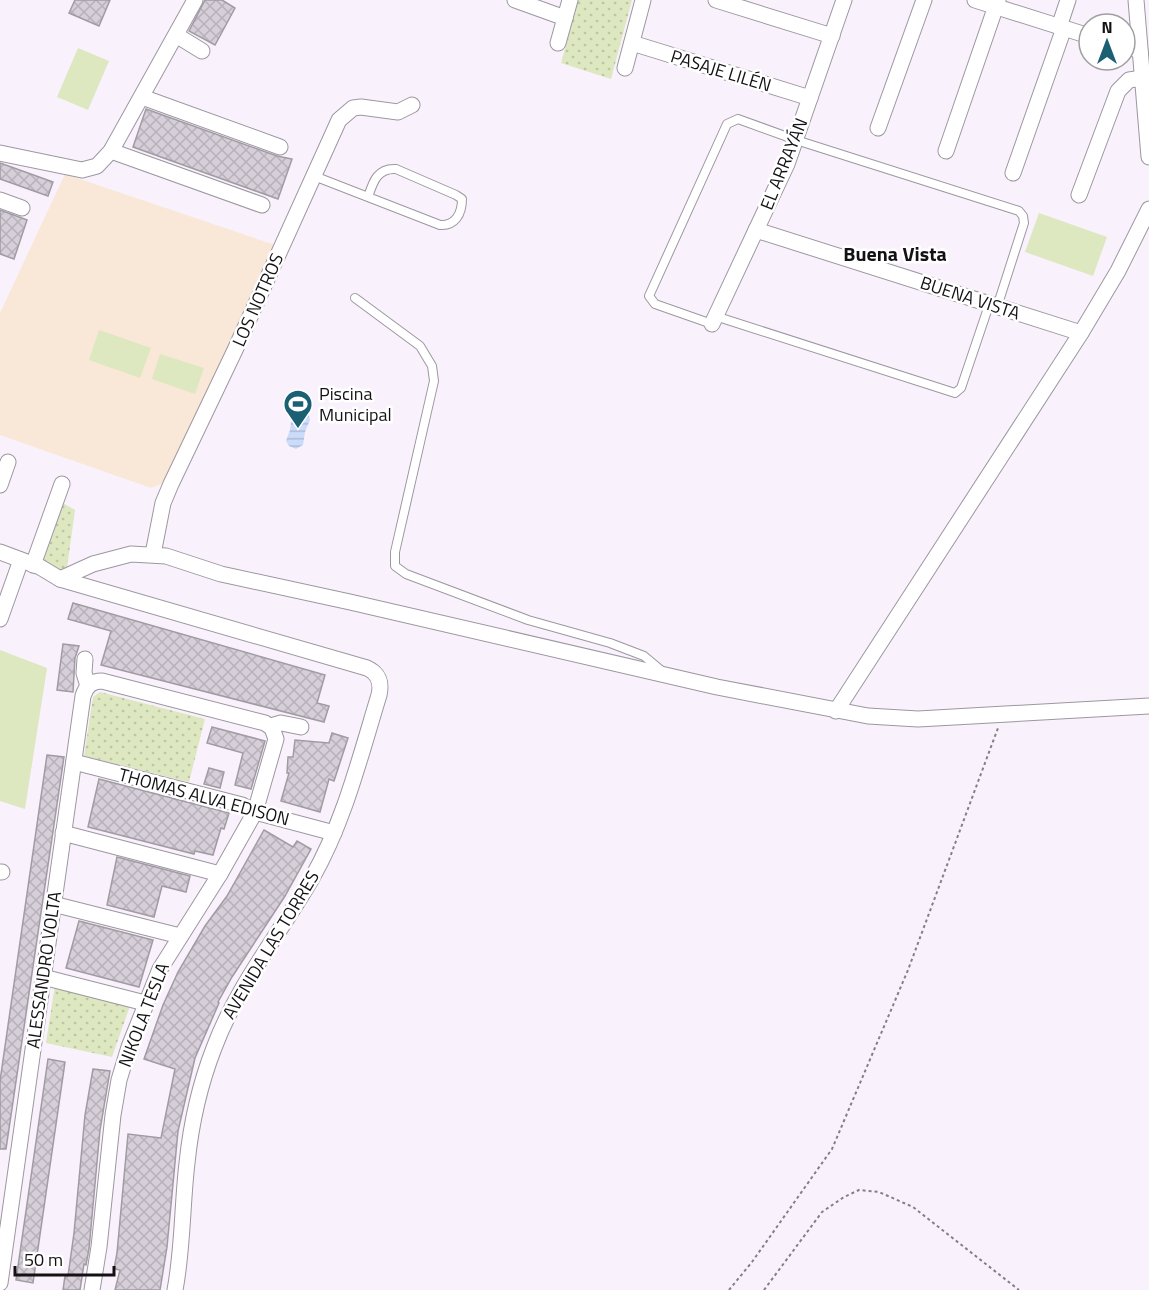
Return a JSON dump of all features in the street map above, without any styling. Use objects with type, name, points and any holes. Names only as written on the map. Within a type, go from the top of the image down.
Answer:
[{"type":"street","points":[[0,153],[82,170],[97,166],[111,151],[195,0]]},
{"type":"street","points":[[515,0],[565,18]]},
{"type":"street","points":[[558,43],[570,0]]},
{"type":"street","points":[[625,68],[643,0]]},
{"type":"street","points":[[716,0],[832,36]]},
{"type":"street","name":"EL ARRAYÁN","points":[[713,320],[787,164],[844,0]]},
{"type":"street","points":[[878,128],[924,0]]},
{"type":"street","points":[[975,0],[997,3],[1077,32]]},
{"type":"street","points":[[1013,173],[1062,27],[1068,0]]},
{"type":"street","points":[[1136,0],[1149,157]]},
{"type":"street","points":[[946,151],[997,3]]},
{"type":"street","points":[[176,35],[202,51]]},
{"type":"street","name":"PASAJE LILÉN","points":[[632,43],[810,98]]},
{"type":"street","points":[[1079,195],[1118,91],[1143,66]]},
{"type":"street","points":[[142,97],[280,147]]},
{"type":"street","name":"LOS NOTROS","points":[[153,554],[163,503],[171,484],[235,350],[339,120],[353,108],[398,112],[412,105]]},
{"type":"street","points":[[111,151],[262,205]]},
{"type":"street","points":[[0,200],[22,208]]},
{"type":"street","points":[[836,711],[1081,333],[1118,271],[1149,209]]},
{"type":"street","name":"BUENA VISTA","points":[[756,230],[1081,333]]},
{"type":"street","points":[[0,485],[8,462]]},
{"type":"street","points":[[0,618],[62,484]]},
{"type":"street","points":[[0,552],[27,562],[60,579],[93,564],[131,554],[153,554],[221,574],[668,676],[836,711],[918,719],[1149,706]]},
{"type":"street","name":"AVENIDA LAS TORRES","points":[[60,579],[367,668],[378,677],[381,685],[380,695],[350,790],[334,833],[312,878],[259,959],[240,993],[214,1049],[201,1089],[191,1136],[185,1183],[182,1246],[175,1290]]},
{"type":"street","name":"ALESSANDRO VOLTA","points":[[0,1283],[83,696],[88,686],[84,673],[85,659]]},
{"type":"street","points":[[88,686],[94,682],[106,682],[273,728],[281,723],[301,728]]},
{"type":"street","name":"NIKOLA TESLA","points":[[92,1290],[116,1098],[125,1059],[160,969],[220,874],[255,812],[275,748],[276,739],[273,728]]},
{"type":"street","name":"THOMAS ALVA EDISON","points":[[74,762],[242,806],[255,812],[334,833]]},
{"type":"street","points":[[63,833],[220,874]]},
{"type":"street","points":[[53,904],[180,936]]},
{"type":"street","points":[[43,977],[145,1003]]},
{"type":"lane","points":[[743,119],[796,140],[1019,211],[1023,216],[1024,223],[993,306],[961,388],[955,393],[652,303],[649,296],[654,283],[730,122],[743,119]]},
{"type":"lane","points":[[314,176],[368,197],[440,225],[447,226],[452,223],[458,217],[462,205],[462,199],[456,195],[389,169],[378,174],[368,197]]},
{"type":"lane","points":[[355,298],[420,346],[432,366],[434,381],[395,552],[395,566],[406,574],[528,620],[610,643],[644,656],[668,676]]},
{"type":"path","points":[[729,1290],[752,1262],[832,1149],[908,970],[1004,713]]},
{"type":"path","points":[[764,1290],[822,1212],[859,1190],[879,1192],[913,1207],[1019,1290]]},
{"type":"shaded area","points":[[65,174],[275,245],[164,483],[151,488],[0,435],[0,313]]},
{"type":"green space","points":[[578,0],[632,0],[611,79],[561,63]]},
{"type":"green space","points":[[78,48],[109,61],[88,110],[57,97]]},
{"type":"green space","points":[[1039,213],[1107,237],[1093,276],[1025,252]]},
{"type":"green space","points":[[99,330],[151,348],[140,378],[89,360]]},
{"type":"green space","points":[[160,354],[204,368],[195,394],[152,379]]},
{"type":"green space","points":[[61,502],[75,510],[66,575],[41,563]]},
{"type":"green space","points":[[0,650],[47,668],[25,809],[0,801]]},
{"type":"green space","points":[[100,692],[205,719],[189,782],[84,756],[93,697]]},
{"type":"green space","points":[[55,985],[131,1003],[112,1057],[46,1043]]},
{"type":"water","name":"Piscina Municipal","points":[[299,410],[308,413],[310,420],[303,445],[296,449],[289,446],[286,441],[292,414]]},
{"type":"building","points":[[75,0],[110,0],[99,26],[69,13]]},
{"type":"building","points":[[205,0],[222,0],[235,8],[215,45],[189,31]]},
{"type":"building","points":[[146,109],[277,156],[292,159],[278,199],[133,147]]},
{"type":"building","points":[[0,163],[53,182],[48,196],[0,179]]},
{"type":"building","points":[[0,210],[27,220],[14,259],[0,254]]},
{"type":"building","points":[[73,603],[325,675],[317,703],[329,706],[324,722],[101,665],[111,631],[68,619]]},
{"type":"building","points":[[63,644],[79,646],[75,658],[73,692],[57,690]]},
{"type":"building","points":[[212,727],[265,741],[251,789],[235,785],[243,753],[207,743]]},
{"type":"building","points":[[332,733],[348,738],[334,781],[329,779],[320,812],[281,801],[289,773],[287,773],[288,757],[293,757],[295,740],[329,743]]},
{"type":"building","points":[[47,755],[64,757],[6,1149],[0,1149],[0,1081]]},
{"type":"building","points":[[209,768],[224,772],[220,788],[204,784]]},
{"type":"building","points":[[99,779],[229,813],[224,829],[221,828],[213,855],[195,851],[194,854],[88,827]]},
{"type":"building","points":[[264,830],[293,847],[297,841],[311,849],[285,896],[218,1002],[195,1058],[178,1131],[167,1247],[160,1290],[115,1290],[120,1270],[114,1269],[128,1134],[161,1138],[175,1069],[144,1059],[163,1005],[178,972],[205,926],[227,896]]},
{"type":"building","points":[[117,857],[190,876],[186,892],[162,886],[154,917],[107,905]]},
{"type":"building","points":[[79,921],[153,940],[139,987],[66,968]]},
{"type":"building","points":[[48,1059],[65,1062],[33,1283],[16,1280]]},
{"type":"building","points":[[93,1069],[110,1071],[100,1130],[89,1249],[80,1290],[63,1290],[65,1276],[68,1276],[74,1233],[85,1115]]},
{"type":"place","name":"Piscina Municipal","points":[[298,430]]},
{"type":"district","name":"Buena Vista","points":[[895,254]]}]
